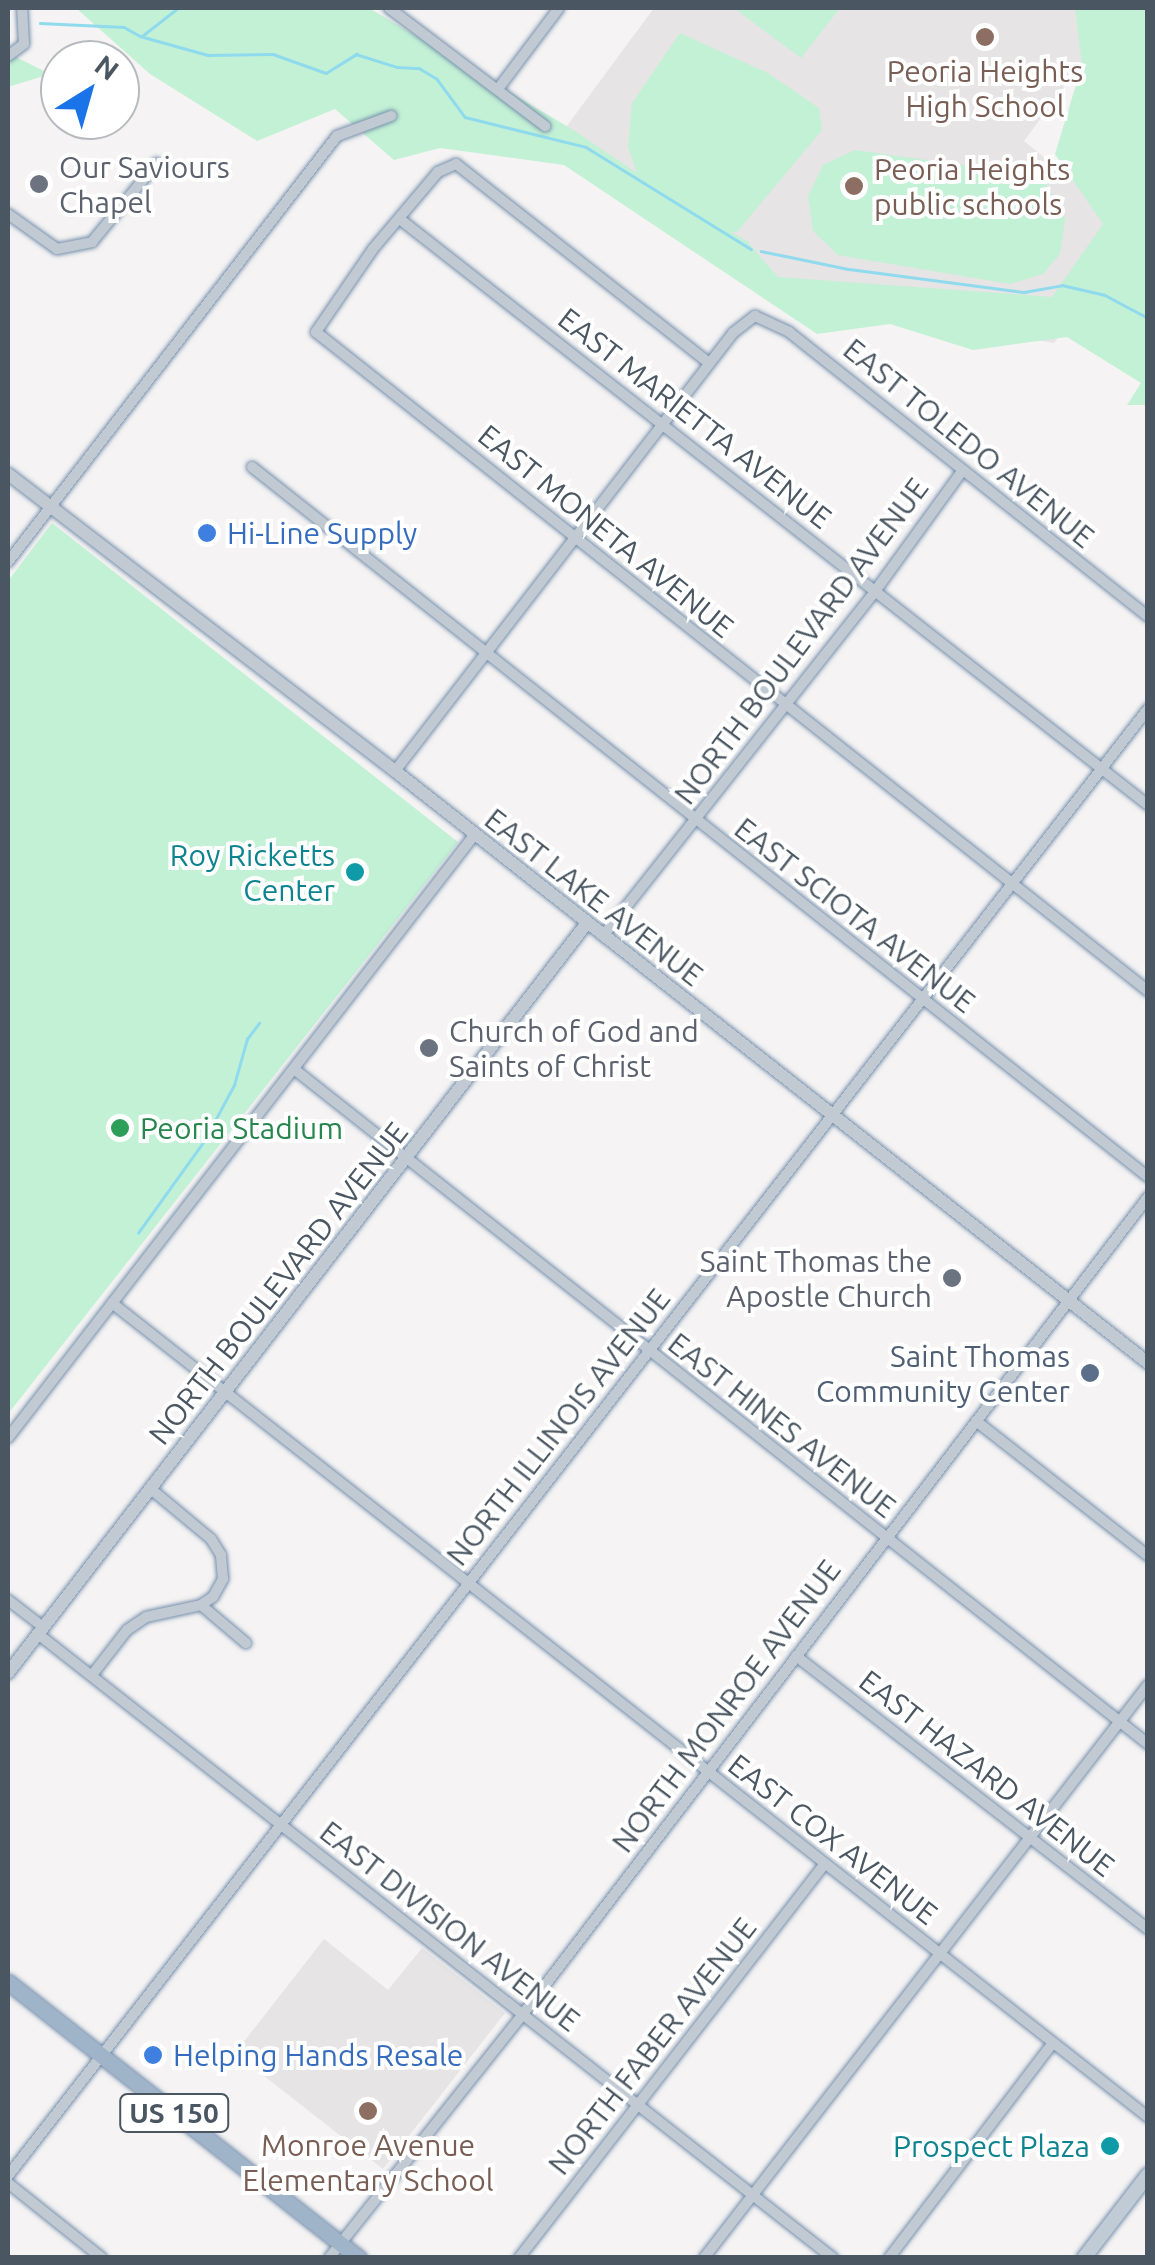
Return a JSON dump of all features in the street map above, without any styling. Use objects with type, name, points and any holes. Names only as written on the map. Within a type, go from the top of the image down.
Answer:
[{"type":"highway","name":"US 150","points":[[8,1982],[359,2258]]},
{"type":"main road","points":[[1084,2258],[1148,2175]]},
{"type":"street","points":[[8,56],[24,44],[22,8]]},
{"type":"street","points":[[390,8],[545,126]]},
{"type":"street","points":[[498,89],[559,8]]},
{"type":"street","points":[[8,562],[337,136],[391,116]]},
{"type":"street","points":[[8,214],[57,249],[92,242],[157,163]]},
{"type":"street","points":[[395,771],[709,364],[456,164],[438,172],[401,220]]},
{"type":"street","name":"EAST MONETA AVENUE","points":[[401,220],[374,250],[316,332],[1148,991]]},
{"type":"street","name":"EAST MARIETTA AVENUE","points":[[401,220],[1148,804]]},
{"type":"street","name":"EAST TOLEDO AVENUE","points":[[709,364],[733,333],[756,316],[789,332],[1148,617]]},
{"type":"street","name":"EAST SCIOTA AVENUE","points":[[252,467],[1148,1176]]},
{"type":"street","name":"NORTH BOULEVARD AVENUE","points":[[603,936],[876,590],[963,470]]},
{"type":"street","name":"EAST LAKE AVENUE","points":[[8,474],[395,771],[1148,1363]]},
{"type":"street","name":"NORTH ILLINOIS AVENUE","points":[[8,2179],[1148,708]]},
{"type":"street","points":[[8,1438],[474,834]]},
{"type":"street","name":"NORTH BOULEVARD AVENUE","points":[[8,1673],[587,923]]},
{"type":"street","name":"EAST HINES AVENUE","points":[[294,1068],[1148,1744]]},
{"type":"street","name":"NORTH MONROE AVENUE","points":[[329,2258],[524,2014],[1148,1197]]},
{"type":"street","name":"EAST COX AVENUE","points":[[112,1303],[1148,2117]]},
{"type":"street","points":[[976,1421],[1148,1556]]},
{"type":"street","points":[[92,1676],[127,1630],[146,1617],[201,1606],[214,1597],[223,1579],[219,1549],[151,1489]]},
{"type":"street","name":"EAST DIVISION AVENUE","points":[[8,1600],[92,1676],[832,2258]]},
{"type":"street","points":[[201,1606],[246,1643]]},
{"type":"street","name":"EAST HAZARD AVENUE","points":[[796,1656],[1148,1929]]},
{"type":"street","points":[[704,2258],[1148,1686]]},
{"type":"street","name":"NORTH FABER AVENUE","points":[[519,2258],[824,1865]]},
{"type":"street","points":[[889,2258],[1053,2043]]},
{"type":"street","points":[[8,2179],[102,2258]]},
{"type":"shaded area","name":"Peoria Heights public schools","points":[[654,8],[1122,8],[1024,141],[1136,232],[1054,343],[767,296],[561,134]]},
{"type":"shaded area","name":"Monroe Avenue Elementary School","points":[[324,1939],[388,1990],[422,1948],[505,2013],[383,2169],[235,2053]]},
{"type":"green space","points":[[76,8],[369,8],[575,131],[637,173],[628,147],[632,103],[680,33],[768,73],[819,108],[822,130],[737,232],[731,232],[747,241],[778,277],[1052,297],[1103,224],[1055,154],[1082,65],[1075,8],[1147,8],[1147,405],[1127,405],[1141,383],[1067,337],[973,350],[890,324],[817,334],[564,165],[440,148],[394,160],[335,109],[257,141],[150,74],[140,65],[140,40],[112,40]]},
{"type":"green space","points":[[734,8],[840,8],[801,58]]},
{"type":"green space","points":[[8,53],[40,69],[40,77],[8,87]]},
{"type":"green space","points":[[855,150],[1048,177],[1047,186],[1065,219],[1060,254],[1043,274],[1010,284],[838,255],[813,231],[808,196],[823,165]]},
{"type":"green space","name":"Peoria Stadium","points":[[52,523],[458,842],[8,1414],[8,581]]},
{"type":"waterway","points":[[142,36],[178,8]]},
{"type":"waterway","points":[[40,23],[124,27],[140,36],[208,55],[273,54],[326,73],[356,54],[397,67],[419,68],[437,79],[465,117],[586,147],[751,249]]},
{"type":"waterway","points":[[761,251],[849,269],[1024,292],[1062,285],[1105,295],[1148,318]]},
{"type":"waterway","points":[[138,1233],[204,1141],[234,1085],[247,1039],[259,1023]]},
{"type":"place","name":"Peoria Heights High School","points":[[985,37]]},
{"type":"place","name":"Our Saviours Chapel","points":[[39,184]]},
{"type":"place","name":"Peoria Heights public schools","points":[[854,186]]},
{"type":"place","name":"Hi-Line Supply","points":[[207,533]]},
{"type":"place","name":"Roy Ricketts Center","points":[[355,872]]},
{"type":"place","name":"Church of God and Saints of Christ","points":[[429,1048]]},
{"type":"place","name":"Peoria Stadium","points":[[120,1128]]},
{"type":"place","name":"Saint Thomas the Apostle Church","points":[[952,1278]]},
{"type":"place","name":"Saint Thomas Community Center","points":[[1090,1373]]},
{"type":"place","name":"Helping Hands Resale","points":[[153,2055]]},
{"type":"place","name":"Monroe Avenue Elementary School","points":[[368,2111]]},
{"type":"place","name":"Prospect Plaza","points":[[1110,2146]]}]
